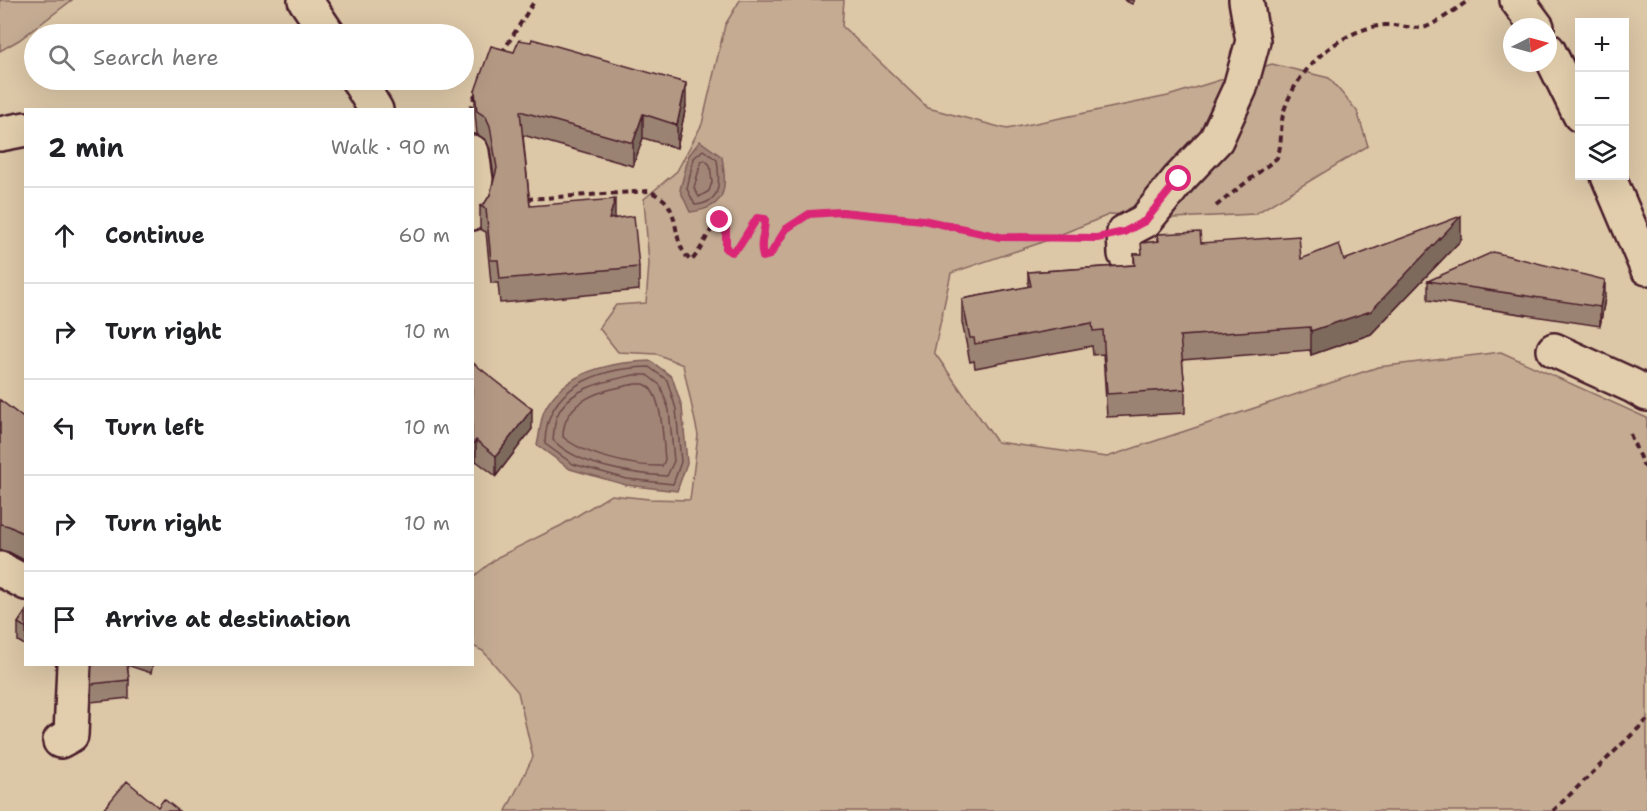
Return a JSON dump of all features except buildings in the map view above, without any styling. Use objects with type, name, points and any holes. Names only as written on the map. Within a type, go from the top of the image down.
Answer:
[{"type":"street","points":[[305,0],[321,24]]},
{"type":"street","points":[[1125,243],[1179,179],[1216,140],[1240,88],[1253,41],[1246,0]]},
{"type":"street","points":[[1517,0],[1530,18]]},
{"type":"street","points":[[1557,68],[1575,105]]},
{"type":"street","points":[[364,90],[375,108]]},
{"type":"street","points":[[0,134],[24,129]]},
{"type":"street","points":[[474,166],[478,194],[474,208]]},
{"type":"street","points":[[1610,180],[1647,267]]},
{"type":"street","points":[[1554,350],[1647,394]]},
{"type":"street","points":[[0,569],[24,582]]},
{"type":"street","points":[[60,741],[71,735],[74,666]]},
{"type":"path","points":[[500,57],[535,0]]},
{"type":"path","points":[[1209,212],[1277,158],[1282,146],[1280,123],[1286,104],[1299,79],[1324,52],[1344,38],[1365,29],[1385,25],[1426,27],[1469,0]]},
{"type":"path","points":[[471,108],[478,86]]},
{"type":"path","points":[[474,208],[650,191],[667,203],[682,253],[691,261],[700,252],[712,226],[720,220],[726,224],[726,249],[732,252],[740,245],[757,218],[765,219],[765,230],[760,245],[763,257],[770,255],[786,229],[809,214],[841,212],[923,220],[1000,237],[1097,238],[1125,243]]},
{"type":"path","points":[[1554,811],[1647,720]]},
{"type":"shaded area","points":[[0,0],[72,0],[40,24],[24,24],[24,36],[0,51]]},
{"type":"shaded area","points":[[740,0],[844,0],[842,26],[928,108],[1007,129],[1168,96],[1272,64],[1329,78],[1357,111],[1368,146],[1255,214],[1174,218],[1111,214],[1037,244],[951,273],[934,352],[997,442],[1107,457],[1378,367],[1501,352],[1647,418],[1647,811],[506,811],[533,757],[518,692],[483,651],[474,646],[474,576],[498,557],[562,525],[611,495],[690,500],[698,435],[683,365],[657,354],[618,352],[599,328],[616,305],[646,303],[649,264],[644,199],[677,171],[702,124],[725,25]]},
{"type":"water","points":[[700,141],[722,157],[724,187],[718,201],[702,210],[690,212],[680,190],[689,155]]},
{"type":"water","points":[[651,361],[672,377],[682,407],[687,463],[677,491],[626,485],[570,469],[537,445],[545,409],[554,396],[577,377],[606,367]]},
{"type":"route","points":[[720,220],[726,224],[726,249],[732,252],[740,245],[749,227],[757,218],[765,219],[765,230],[760,245],[763,257],[770,255],[786,229],[809,214],[841,212],[898,216],[1000,237],[1097,238],[1124,232],[1145,221],[1179,179]]}]
